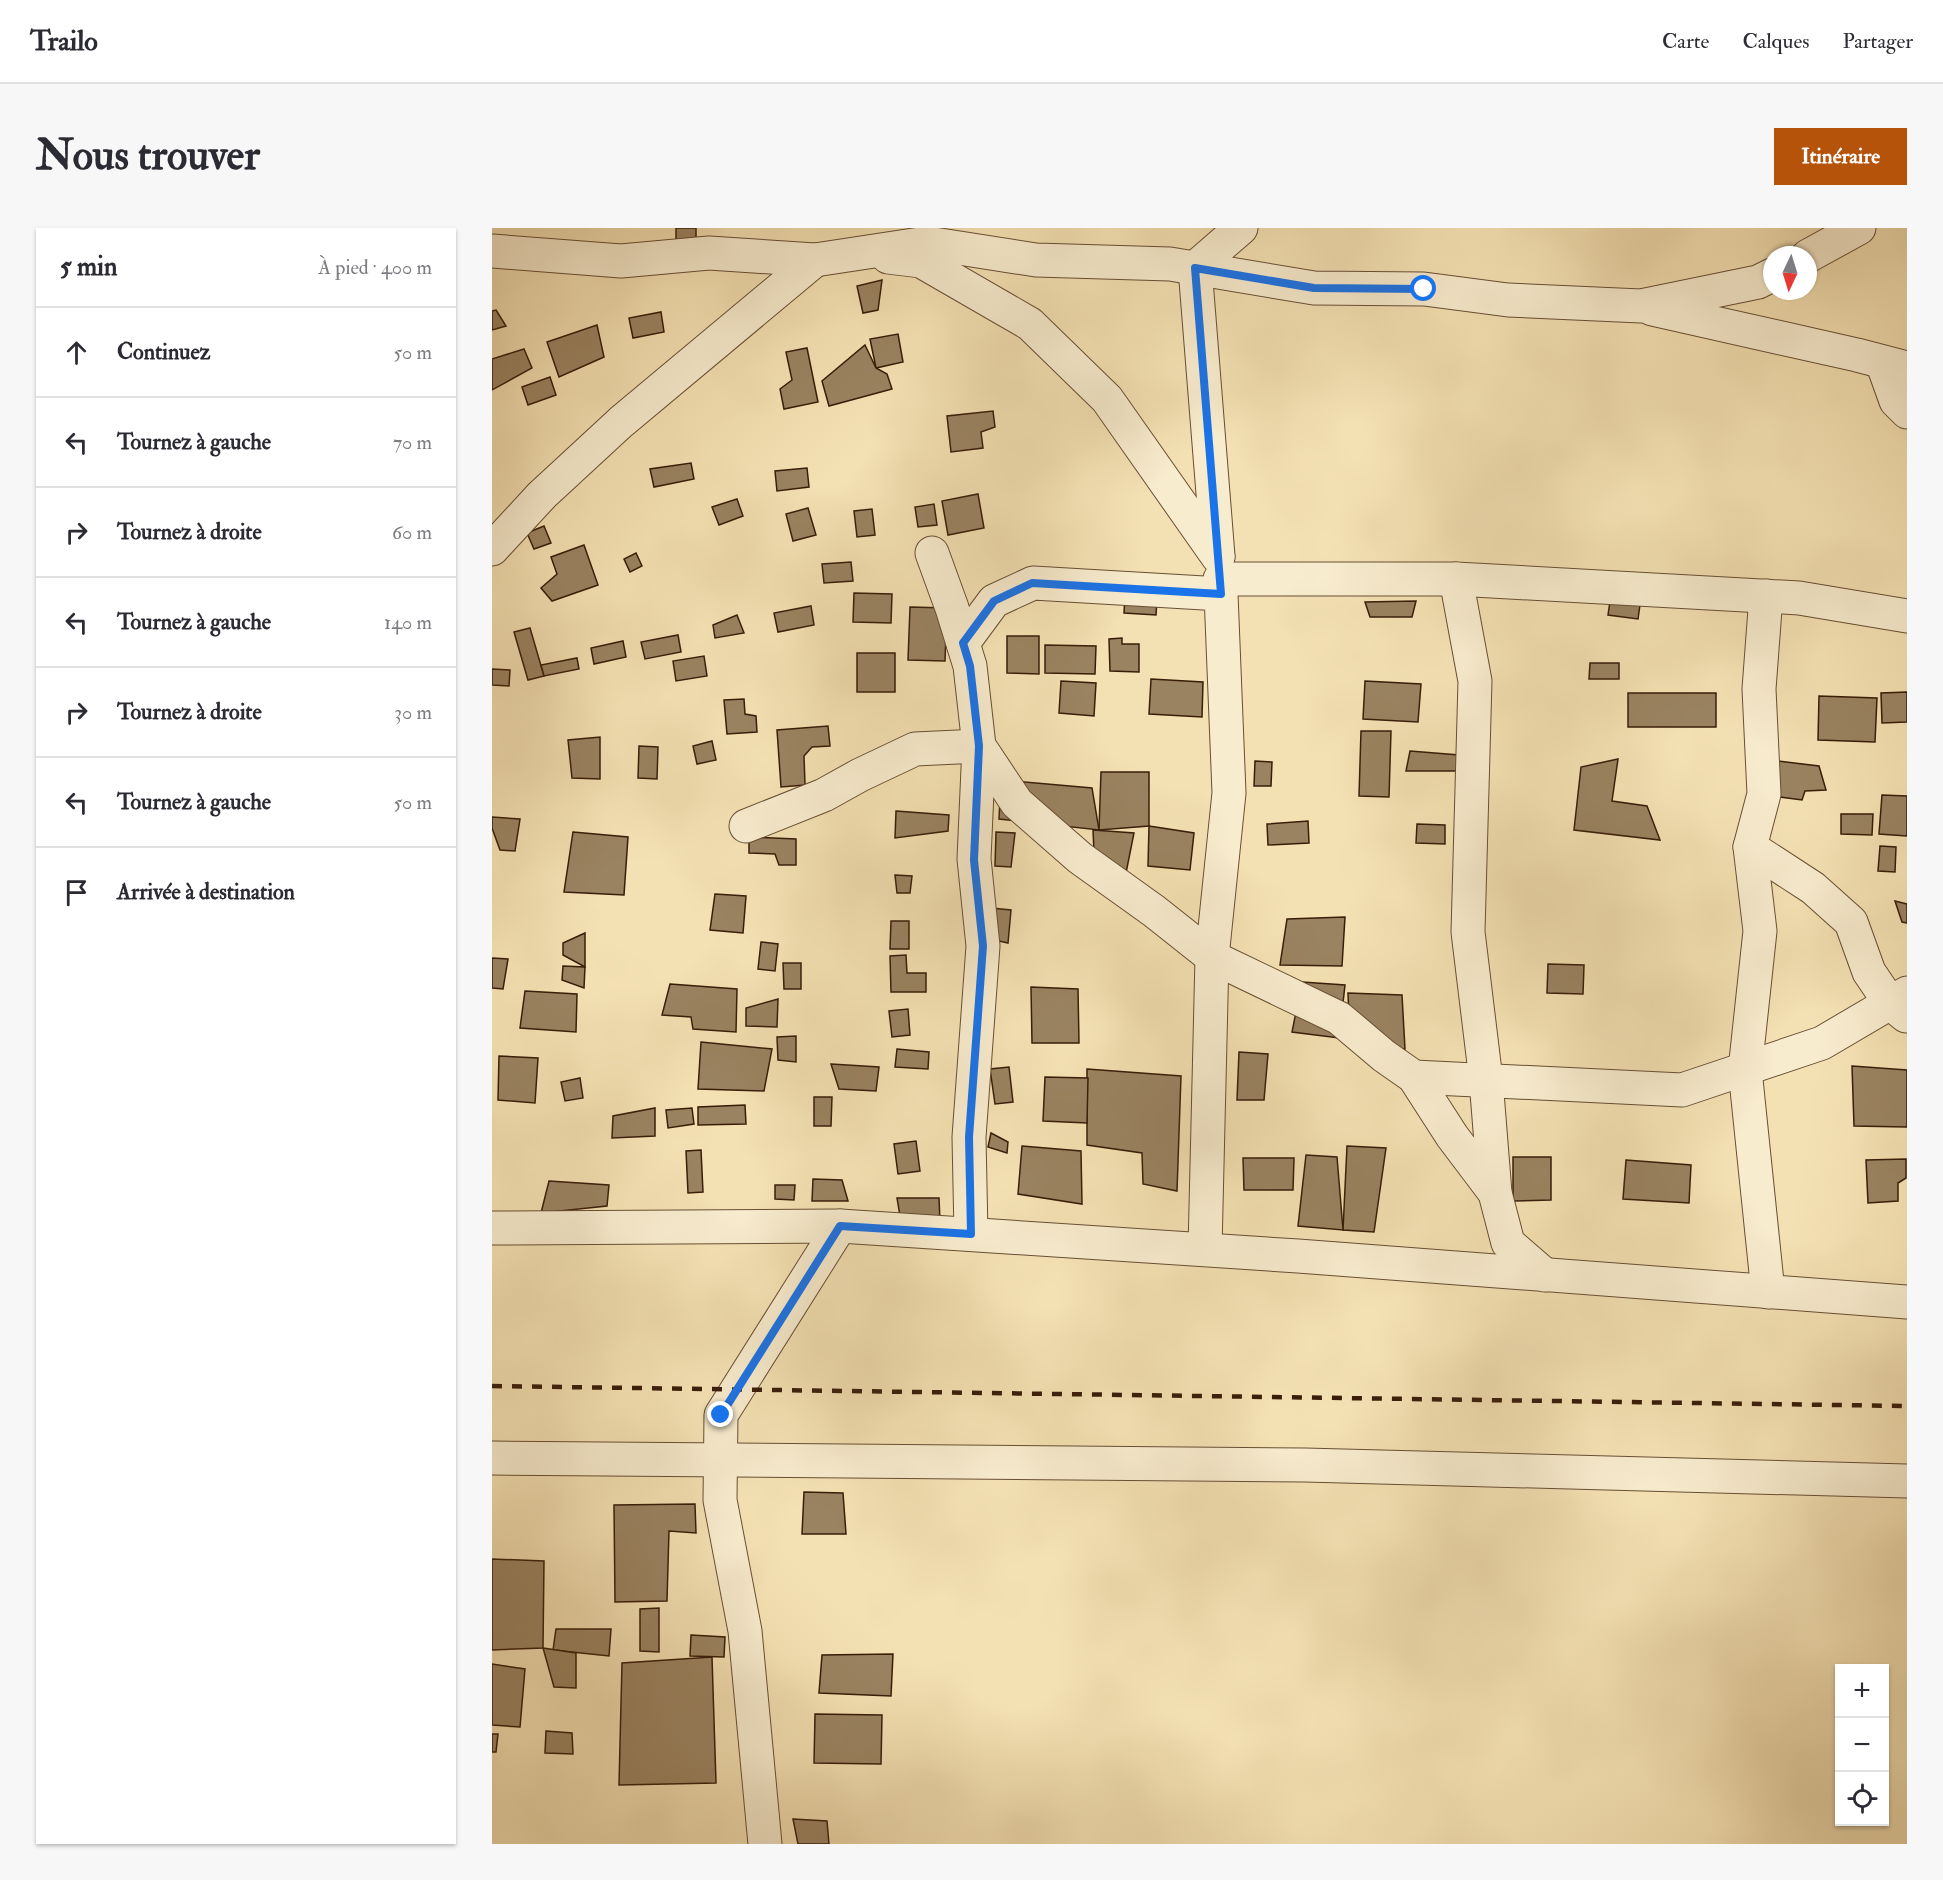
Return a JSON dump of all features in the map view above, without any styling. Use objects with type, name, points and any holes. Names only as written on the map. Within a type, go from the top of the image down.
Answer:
[{"type":"street","points":[[1195,268],[1241,228]]},
{"type":"street","points":[[1817,251],[1859,228]]},
{"type":"street","points":[[492,251],[621,261],[709,253],[815,260],[927,243],[1036,260],[1170,264],[1314,288],[1424,289],[1508,300],[1641,306],[1894,365],[1896,400],[1907,412]]},
{"type":"street","points":[[861,253],[921,261],[1030,324],[1107,399],[1220,577]]},
{"type":"street","points":[[494,543],[621,422],[815,260]]},
{"type":"street","points":[[1195,268],[1220,577],[1229,793],[1212,957],[1205,1249]]},
{"type":"street","points":[[1641,306],[1763,280]]},
{"type":"street","points":[[932,553],[970,666],[979,746],[974,860],[983,946],[969,1137],[971,1234]]},
{"type":"street","points":[[963,643],[994,601],[1032,583],[1220,577],[1456,579],[1766,596],[1799,598],[1907,616]]},
{"type":"street","points":[[1456,579],[1475,681],[1468,932],[1486,1080],[1495,1193],[1508,1243],[1545,1275]]},
{"type":"street","points":[[1766,596],[1760,689],[1764,794],[1750,847],[1760,931],[1745,1070],[1768,1292]]},
{"type":"street","points":[[979,746],[1017,803],[1080,858],[1154,911],[1212,957],[1339,1018],[1384,1056],[1414,1077],[1452,1136],[1495,1193]]},
{"type":"street","points":[[746,825],[824,795],[915,749],[979,746]]},
{"type":"street","points":[[1414,1077],[1682,1090],[1822,1043],[1901,1004],[1869,972],[1851,922],[1813,888],[1750,847]]},
{"type":"street","points":[[765,1844],[745,1631],[720,1500],[721,1415],[840,1226]]},
{"type":"street","points":[[492,1228],[840,1226],[1205,1249],[1907,1302]]},
{"type":"street","points":[[492,1458],[1305,1465],[1907,1481]]},
{"type":"building","points":[[676,228],[696,228],[696,243],[676,242]]},
{"type":"building","points":[[882,280],[878,310],[863,313],[857,286]]},
{"type":"building","points":[[496,310],[506,326],[492,330],[492,311]]},
{"type":"building","points":[[661,312],[664,332],[633,338],[629,318]]},
{"type":"building","points":[[597,325],[604,357],[559,377],[547,342]]},
{"type":"building","points":[[898,334],[903,362],[876,368],[870,339]]},
{"type":"building","points":[[865,345],[876,368],[887,374],[892,389],[829,406],[822,381]]},
{"type":"building","points":[[807,348],[818,402],[784,409],[780,389],[792,380],[786,352]]},
{"type":"building","points":[[524,349],[532,368],[492,390],[492,359]]},
{"type":"building","points":[[550,377],[556,395],[528,405],[522,387]]},
{"type":"building","points":[[993,411],[995,427],[981,432],[983,448],[951,452],[947,416]]},
{"type":"building","points":[[691,463],[694,479],[654,487],[650,469]]},
{"type":"building","points":[[807,468],[809,487],[777,491],[775,471]]},
{"type":"building","points":[[978,494],[984,528],[948,535],[942,501]]},
{"type":"building","points":[[737,499],[743,516],[719,525],[712,507]]},
{"type":"building","points":[[934,504],[937,525],[918,527],[915,507]]},
{"type":"building","points":[[808,508],[816,535],[793,541],[786,514]]},
{"type":"building","points":[[872,509],[875,535],[857,537],[854,511]]},
{"type":"building","points":[[544,526],[551,543],[534,549],[527,533]]},
{"type":"building","points":[[584,545],[598,585],[552,601],[541,588],[557,574],[551,557]]},
{"type":"building","points":[[636,553],[642,566],[630,572],[624,559]]},
{"type":"building","points":[[851,562],[853,581],[824,583],[822,564]]},
{"type":"building","points":[[854,593],[892,594],[891,623],[853,622]]},
{"type":"building","points":[[1611,594],[1641,598],[1638,619],[1608,615]]},
{"type":"building","points":[[1125,596],[1157,598],[1156,615],[1124,613]]},
{"type":"building","points":[[1416,601],[1412,617],[1370,617],[1365,602]]},
{"type":"building","points":[[811,606],[814,625],[778,632],[774,613]]},
{"type":"building","points":[[910,607],[947,608],[945,661],[908,660]]},
{"type":"building","points":[[737,615],[744,633],[715,638],[713,625]]},
{"type":"building","points":[[530,628],[544,676],[528,680],[514,632]]},
{"type":"building","points":[[678,635],[681,652],[645,659],[641,642]]},
{"type":"building","points":[[1007,636],[1039,636],[1039,674],[1007,673]]},
{"type":"building","points":[[1122,638],[1122,644],[1139,644],[1139,672],[1110,671],[1109,639]]},
{"type":"building","points":[[623,641],[626,657],[594,664],[591,648]]},
{"type":"building","points":[[1045,645],[1096,646],[1095,674],[1045,673]]},
{"type":"building","points":[[857,653],[895,653],[895,692],[857,692]]},
{"type":"building","points":[[704,656],[707,676],[676,681],[673,661]]},
{"type":"building","points":[[577,658],[579,669],[544,676],[541,665]]},
{"type":"building","points":[[1590,663],[1619,663],[1619,679],[1589,679]]},
{"type":"building","points":[[492,669],[510,670],[509,686],[492,685]]},
{"type":"building","points":[[1151,679],[1203,682],[1202,717],[1149,714]]},
{"type":"building","points":[[1061,681],[1096,683],[1094,716],[1059,713]]},
{"type":"building","points":[[1365,681],[1421,684],[1418,722],[1363,719]]},
{"type":"building","points":[[1907,692],[1907,722],[1882,723],[1881,693]]},
{"type":"building","points":[[1628,693],[1716,693],[1716,727],[1628,727]]},
{"type":"building","points":[[1819,696],[1877,698],[1875,742],[1818,740]]},
{"type":"building","points":[[744,699],[745,714],[756,716],[757,732],[727,734],[724,700]]},
{"type":"building","points":[[828,726],[830,746],[812,747],[804,756],[805,785],[781,787],[777,730]]},
{"type":"building","points":[[1361,731],[1391,731],[1389,797],[1359,796]]},
{"type":"building","points":[[600,737],[600,779],[572,778],[568,740]]},
{"type":"building","points":[[712,741],[716,760],[697,764],[693,746]]},
{"type":"building","points":[[639,746],[658,747],[657,779],[638,778]]},
{"type":"building","points":[[1410,751],[1459,755],[1458,771],[1406,771]]},
{"type":"building","points":[[1618,759],[1612,801],[1647,806],[1660,840],[1574,830],[1581,767]]},
{"type":"building","points":[[1255,761],[1272,762],[1271,786],[1254,786]]},
{"type":"building","points":[[1778,761],[1819,766],[1826,790],[1805,791],[1802,800],[1780,797]]},
{"type":"building","points":[[1101,772],[1149,772],[1149,826],[1099,830]]},
{"type":"building","points":[[1001,780],[1092,788],[1099,830],[999,819]]},
{"type":"building","points":[[1882,795],[1907,796],[1907,836],[1879,834]]},
{"type":"building","points":[[896,811],[949,815],[948,831],[895,838]]},
{"type":"building","points":[[1841,814],[1873,814],[1872,835],[1841,834]]},
{"type":"building","points":[[492,817],[520,819],[515,851],[500,850],[492,828]]},
{"type":"building","points":[[1308,821],[1309,843],[1268,845],[1267,824]]},
{"type":"building","points":[[1417,824],[1445,825],[1445,844],[1416,843]]},
{"type":"building","points":[[1149,826],[1194,833],[1190,870],[1148,866]]},
{"type":"building","points":[[1093,830],[1134,833],[1126,873],[1094,852]]},
{"type":"building","points":[[573,832],[628,837],[624,895],[564,892]]},
{"type":"building","points":[[996,832],[1015,833],[1011,867],[995,866]]},
{"type":"building","points":[[749,837],[796,839],[796,865],[779,865],[775,854],[749,853]]},
{"type":"building","points":[[1880,846],[1896,847],[1895,872],[1878,871]]},
{"type":"building","points":[[895,875],[912,876],[910,893],[897,893]]},
{"type":"building","points":[[715,894],[746,896],[743,933],[710,930]]},
{"type":"building","points":[[1895,901],[1907,904],[1907,923],[1902,922]]},
{"type":"building","points":[[991,908],[1011,910],[1008,943],[994,940]]},
{"type":"building","points":[[1345,917],[1342,966],[1280,965],[1287,919]]},
{"type":"building","points":[[891,921],[909,921],[909,949],[890,949]]},
{"type":"building","points":[[585,933],[585,967],[563,955],[563,943]]},
{"type":"building","points":[[761,942],[778,944],[775,971],[758,969]]},
{"type":"building","points":[[906,955],[907,973],[926,973],[926,992],[891,992],[890,956]]},
{"type":"building","points":[[492,958],[508,959],[503,989],[492,988]]},
{"type":"building","points":[[783,963],[801,963],[801,989],[784,989]]},
{"type":"building","points":[[1548,964],[1584,965],[1583,994],[1547,993]]},
{"type":"building","points":[[563,966],[585,967],[584,988],[562,980]]},
{"type":"building","points":[[1302,982],[1345,985],[1339,1038],[1292,1032]]},
{"type":"building","points":[[670,984],[737,989],[736,1032],[693,1029],[691,1017],[662,1015]]},
{"type":"building","points":[[1031,987],[1078,989],[1079,1043],[1032,1043]]},
{"type":"building","points":[[525,991],[577,994],[576,1032],[520,1028]]},
{"type":"building","points":[[1348,993],[1402,995],[1405,1049],[1350,1047]]},
{"type":"building","points":[[778,999],[777,1027],[746,1026],[746,1008]]},
{"type":"building","points":[[908,1009],[910,1035],[892,1037],[889,1011]]},
{"type":"building","points":[[796,1036],[796,1062],[778,1060],[777,1037]]},
{"type":"building","points":[[701,1042],[772,1049],[764,1091],[698,1089]]},
{"type":"building","points":[[897,1049],[929,1052],[928,1069],[895,1067]]},
{"type":"building","points":[[1239,1052],[1268,1054],[1264,1100],[1237,1100]]},
{"type":"building","points":[[499,1056],[538,1058],[535,1103],[498,1100]]},
{"type":"building","points":[[831,1064],[879,1067],[876,1091],[839,1089]]},
{"type":"building","points":[[1852,1066],[1907,1070],[1907,1127],[1854,1126]]},
{"type":"building","points":[[1009,1067],[1013,1102],[995,1104],[990,1069]]},
{"type":"building","points":[[1087,1069],[1181,1076],[1177,1191],[1143,1184],[1142,1153],[1087,1145]]},
{"type":"building","points":[[1045,1077],[1088,1078],[1087,1123],[1043,1121]]},
{"type":"building","points":[[580,1078],[583,1098],[565,1101],[561,1082]]},
{"type":"building","points":[[814,1097],[832,1097],[831,1126],[814,1126]]},
{"type":"building","points":[[745,1105],[746,1124],[698,1125],[698,1107]]},
{"type":"building","points":[[655,1108],[655,1136],[612,1138],[613,1116]]},
{"type":"building","points":[[692,1108],[694,1124],[668,1128],[666,1110]]},
{"type":"building","points":[[991,1133],[1008,1142],[1007,1153],[988,1147]]},
{"type":"building","points":[[916,1141],[920,1171],[898,1174],[894,1144]]},
{"type":"building","points":[[1022,1146],[1081,1151],[1082,1204],[1018,1194]]},
{"type":"building","points":[[1347,1146],[1386,1148],[1374,1232],[1343,1230]]},
{"type":"building","points":[[701,1150],[703,1192],[688,1193],[686,1151]]},
{"type":"building","points":[[1306,1155],[1337,1157],[1343,1230],[1298,1226]]},
{"type":"building","points":[[1513,1157],[1551,1157],[1551,1200],[1513,1201]]},
{"type":"building","points":[[1243,1158],[1294,1158],[1293,1190],[1244,1190]]},
{"type":"building","points":[[1906,1159],[1906,1178],[1898,1183],[1898,1201],[1868,1203],[1866,1160]]},
{"type":"building","points":[[1626,1160],[1691,1165],[1689,1203],[1623,1199]]},
{"type":"building","points":[[813,1179],[842,1180],[848,1201],[812,1201]]},
{"type":"building","points":[[549,1181],[609,1185],[607,1206],[541,1213]]},
{"type":"building","points":[[775,1185],[795,1185],[794,1200],[775,1199]]},
{"type":"building","points":[[897,1198],[939,1198],[940,1222],[901,1222]]},
{"type":"building","points":[[804,1492],[843,1493],[846,1534],[802,1534]]},
{"type":"building","points":[[695,1504],[696,1533],[669,1531],[667,1601],[615,1602],[614,1505]]},
{"type":"building","points":[[492,1559],[544,1561],[543,1648],[492,1650]]},
{"type":"building","points":[[659,1608],[659,1652],[640,1651],[640,1609]]},
{"type":"building","points":[[556,1629],[611,1629],[609,1656],[553,1650]]},
{"type":"building","points":[[691,1635],[725,1637],[724,1657],[690,1656]]},
{"type":"building","points":[[543,1648],[576,1653],[576,1688],[554,1687]]},
{"type":"building","points":[[893,1654],[891,1696],[819,1693],[822,1655]]},
{"type":"building","points":[[712,1657],[716,1783],[619,1785],[622,1663]]},
{"type":"building","points":[[492,1664],[525,1669],[520,1727],[492,1725]]},
{"type":"building","points":[[815,1714],[882,1715],[881,1764],[814,1763]]},
{"type":"building","points":[[546,1731],[572,1733],[573,1754],[545,1753]]},
{"type":"building","points":[[492,1734],[498,1734],[496,1752],[492,1752]]},
{"type":"building","points":[[793,1819],[827,1821],[829,1844],[798,1844]]},
{"type":"railway","points":[[492,1386],[1907,1406]]},
{"type":"route","points":[[721,1415],[840,1226],[971,1234],[969,1137],[983,946],[974,860],[979,746],[970,666],[963,643],[994,601],[1032,583],[1221,594],[1195,268],[1314,288],[1424,289]]}]
